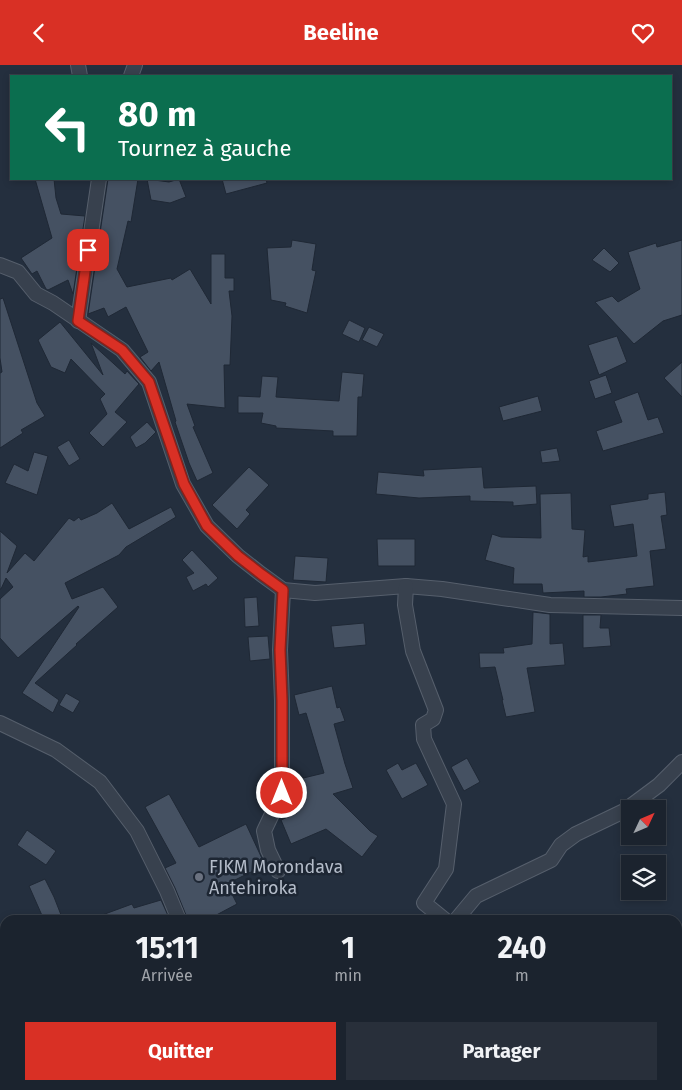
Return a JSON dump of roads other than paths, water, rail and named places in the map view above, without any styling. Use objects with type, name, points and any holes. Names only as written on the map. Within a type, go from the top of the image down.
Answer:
[{"type":"street","points":[[78,321],[99,180]]},
{"type":"street","points":[[0,265],[18,273],[36,294],[53,303],[122,350],[149,382],[184,484],[207,526],[238,556],[283,590],[315,593],[406,585],[550,605],[682,608]]},
{"type":"street","points":[[406,585],[405,605],[413,651],[436,710],[433,719],[423,725],[424,739],[454,804],[446,869],[424,903],[439,915]]},
{"type":"street","points":[[278,871],[268,851],[264,831],[282,793],[280,650],[283,590]]},
{"type":"street","points":[[0,723],[56,750],[100,782],[137,831],[177,915]]},
{"type":"street","points":[[460,915],[476,897],[551,860],[561,845],[576,834],[624,811],[659,785],[682,762]]},
{"type":"place","name":"FJKM Morondava Antehiroka","points":[[199,877]]}]
